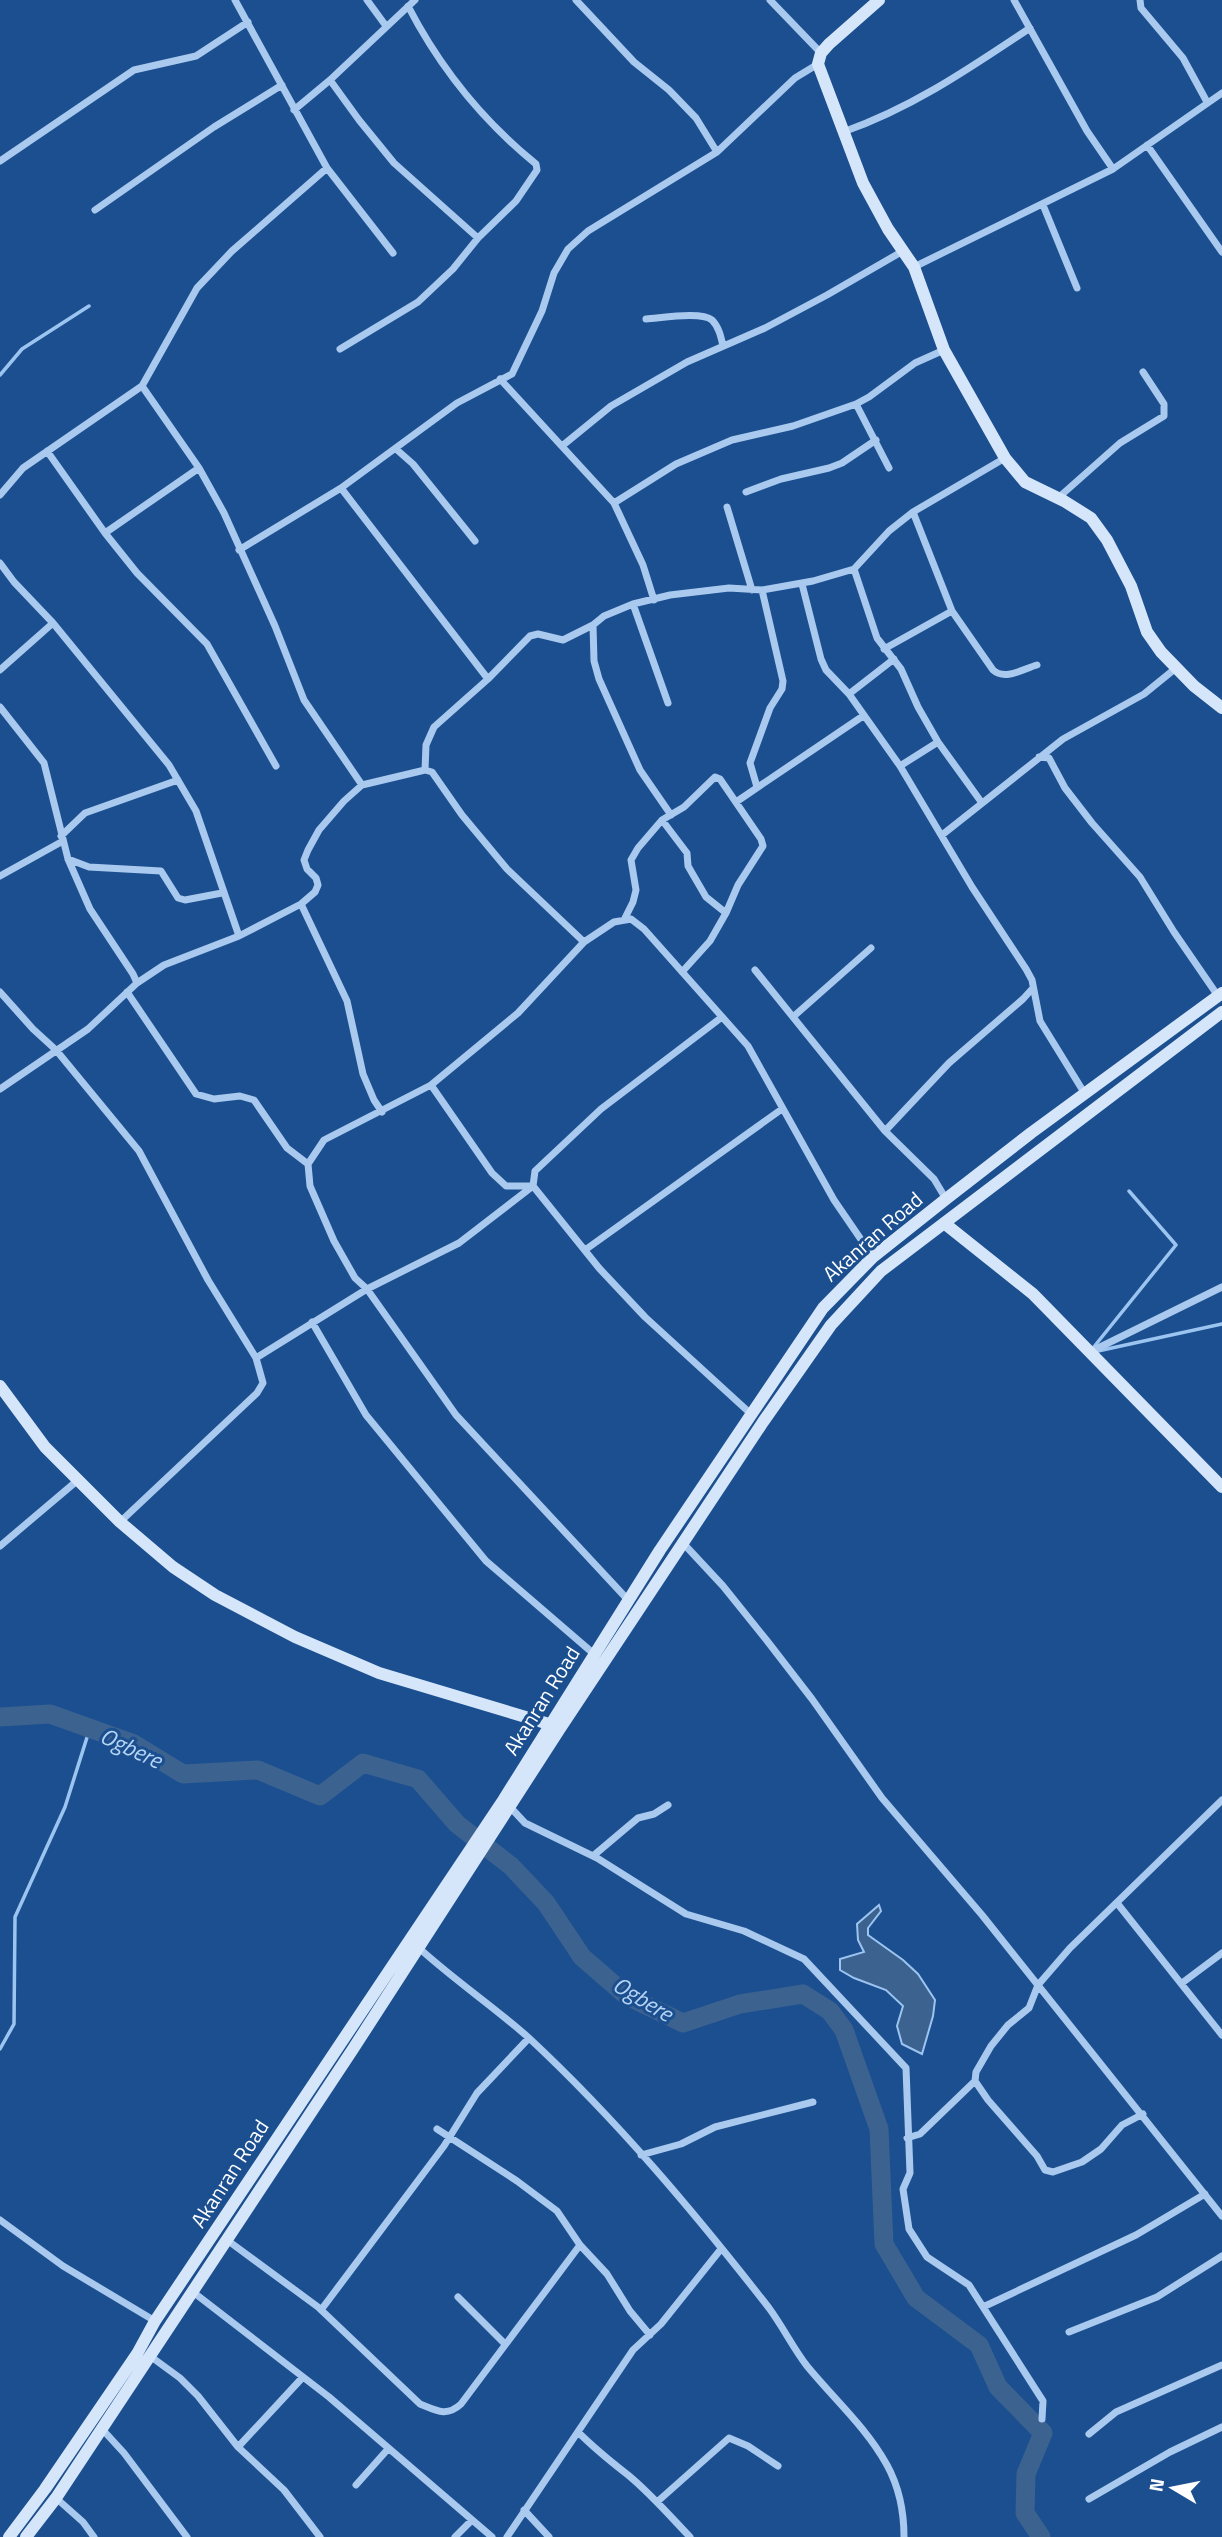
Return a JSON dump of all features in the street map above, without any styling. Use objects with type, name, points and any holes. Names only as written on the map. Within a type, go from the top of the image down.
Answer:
[{"type":"main road","points":[[879,0],[819,58],[842,132],[863,183],[888,229],[914,267],[944,349],[1005,458],[1025,482],[1091,518],[1107,540],[1131,586],[1147,632],[1194,687],[1222,708]]},
{"type":"main road","name":"Akanran Road","points":[[9,2537],[142,2348],[155,2321],[324,2066],[484,1836],[549,1724],[823,1308],[873,1257],[946,1199],[1220,994]]},
{"type":"main road","name":"Akanran Road","points":[[484,1836],[510,1808],[683,1543],[831,1325],[881,1271],[1222,1012]]},
{"type":"main road","points":[[974,1177],[983,1193]]},
{"type":"main road","points":[[944,1223],[1033,1294],[1222,1487]]},
{"type":"main road","points":[[0,1386],[45,1447],[120,1522],[173,1567],[215,1595],[295,1637],[379,1673],[549,1724]]},
{"type":"main road","name":"Akanran Road","points":[[26,2537],[56,2498],[337,2074],[419,1948],[471,1855]]},
{"type":"main road","points":[[324,2066],[337,2074]]},
{"type":"street","points":[[236,0],[327,168],[393,253]]},
{"type":"street","points":[[367,0],[386,26]]},
{"type":"street","points":[[576,0],[634,62],[696,118],[718,152]]},
{"type":"street","points":[[239,550],[341,488],[457,403],[512,374],[542,311],[554,273],[568,249],[588,231],[718,152],[819,58],[770,0]]},
{"type":"street","points":[[1014,0],[1087,131],[1113,169]]},
{"type":"street","points":[[1140,0],[1141,8],[1183,58],[1207,102]]},
{"type":"street","points":[[294,110],[330,80],[411,3],[426,40],[486,118],[536,164],[534,177],[516,201],[478,238],[453,269],[418,302],[340,349]]},
{"type":"street","points":[[0,161],[134,70],[196,56],[248,22]]},
{"type":"street","points":[[842,132],[872,122],[923,97],[1030,28]]},
{"type":"street","points":[[330,80],[394,163],[478,238]]},
{"type":"street","points":[[95,209],[214,127],[282,85]]},
{"type":"street","points":[[914,267],[1113,169],[1222,93]]},
{"type":"street","points":[[1147,145],[1222,252]]},
{"type":"street","points":[[0,495],[23,468],[142,386],[197,288],[232,251],[327,168]]},
{"type":"street","points":[[1043,205],[1077,288]]},
{"type":"street","points":[[562,446],[611,406],[687,362],[765,328],[903,251]]},
{"type":"street","points":[[646,319],[700,315],[710,318],[719,330],[723,346]]},
{"type":"street","points":[[614,503],[676,464],[732,440],[793,426],[856,404],[915,363],[944,349]]},
{"type":"street","points":[[1058,498],[1120,443],[1164,416],[1164,404],[1143,372]]},
{"type":"street","points":[[500,379],[614,503],[643,565],[653,600]]},
{"type":"street","points":[[142,386],[199,468],[224,513],[275,626],[304,700],[362,785]]},
{"type":"street","points":[[856,404],[889,468]]},
{"type":"street","points":[[746,492],[781,479],[835,466],[876,440]]},
{"type":"street","points":[[396,449],[412,464],[475,541]]},
{"type":"street","points":[[47,451],[104,533],[137,573],[207,644],[276,766]]},
{"type":"street","points":[[425,770],[426,745],[434,727],[488,679],[530,636],[538,634],[563,640],[593,625],[604,616],[633,604],[696,591],[729,588],[762,590],[802,584],[855,569],[889,531],[913,512],[1005,458]]},
{"type":"street","points":[[104,533],[199,468]]},
{"type":"street","points":[[341,488],[488,679]]},
{"type":"street","points":[[727,507],[752,590]]},
{"type":"street","points":[[913,512],[952,611],[999,674],[1005,675],[1037,665]]},
{"type":"street","points":[[0,563],[149,739],[178,780],[196,811],[239,936]]},
{"type":"street","points":[[855,569],[874,632],[901,669],[918,708],[938,742],[982,803]]},
{"type":"street","points":[[802,584],[821,659],[900,766],[962,871],[1026,969],[1032,980],[1040,1021],[1085,1094]]},
{"type":"street","points":[[757,787],[750,763],[783,681],[762,590]]},
{"type":"street","points":[[633,604],[668,703]]},
{"type":"street","points":[[884,649],[952,611]]},
{"type":"street","points":[[0,670],[53,623]]},
{"type":"street","points":[[593,625],[594,661],[599,679],[640,770],[671,815]]},
{"type":"street","points":[[849,694],[894,659]]},
{"type":"street","points":[[942,835],[1063,739],[1144,694],[1176,668]]},
{"type":"street","points":[[0,707],[44,763],[68,859],[89,909],[137,983]]},
{"type":"street","points":[[736,802],[863,716]]},
{"type":"street","points":[[900,766],[938,742]]},
{"type":"street","points":[[1039,757],[1049,758],[1065,788],[1140,877],[1174,933],[1220,994]]},
{"type":"street","points":[[0,1089],[88,1029],[137,983],[164,965],[239,936],[301,904],[315,892],[318,885],[304,860],[318,830],[362,785],[425,770],[432,772],[462,815],[507,869],[584,942]]},
{"type":"street","points":[[625,918],[634,902],[636,890],[631,860],[638,848],[662,820],[684,807],[715,777],[720,779],[763,846],[738,885],[710,941],[682,972]]},
{"type":"street","points":[[0,876],[62,839],[74,822],[85,813],[178,780]]},
{"type":"street","points":[[57,817],[74,822]]},
{"type":"street","points":[[662,820],[687,853],[688,866],[706,897],[726,913]]},
{"type":"street","points":[[68,859],[89,867],[161,871],[178,898],[185,900],[222,892]]},
{"type":"street","points":[[301,904],[347,1001],[363,1074],[382,1112]]},
{"type":"street","points":[[629,1601],[456,1415],[367,1289],[355,1278],[310,1186],[308,1164],[324,1140],[431,1085],[517,1013],[584,942],[614,922],[631,919],[644,929],[748,1046],[834,1200],[873,1257]]},
{"type":"street","points":[[794,1016],[872,948]]},
{"type":"street","points":[[755,970],[886,1131],[934,1179],[946,1199]]},
{"type":"street","points":[[886,1131],[948,1063],[1033,988]]},
{"type":"street","points":[[0,992],[56,1050],[139,1151],[208,1280],[256,1359],[263,1383],[257,1393],[120,1522]]},
{"type":"street","points":[[127,992],[196,1094],[214,1099],[240,1096],[254,1100],[287,1147],[308,1164]]},
{"type":"street","points":[[256,1359],[367,1289],[460,1243],[533,1186],[535,1171],[601,1109],[722,1017]]},
{"type":"street","points":[[431,1085],[492,1173],[506,1186],[533,1186]]},
{"type":"street","points":[[585,1250],[782,1109]]},
{"type":"street","points":[[533,1186],[645,1317],[751,1414]]},
{"type":"street","points":[[1090,1353],[1222,1287]]},
{"type":"street","points":[[312,1322],[366,1415],[486,1561],[594,1654]]},
{"type":"street","points":[[0,1546],[78,1480]]},
{"type":"street","points":[[683,1543],[723,1586],[812,1699],[882,1798],[982,1915],[1222,2216]]},
{"type":"street","points":[[907,2138],[920,2134],[975,2081],[976,2072],[991,2046],[1008,2025],[1029,2008],[1038,1985],[1070,1948],[1222,1800]]},
{"type":"street","points":[[593,1856],[638,1818],[654,1814],[668,1805]]},
{"type":"street","points":[[510,1808],[525,1823],[593,1856],[686,1913],[744,1931],[804,1959],[906,2068],[910,2173],[903,2189],[909,2229],[927,2257],[968,2286],[1043,2401],[1042,2419]]},
{"type":"street","points":[[1117,1903],[1222,2035]]},
{"type":"street","points":[[419,1948],[454,1980],[495,2008],[592,2100],[721,2249],[771,2312],[806,2365],[861,2425],[888,2466],[899,2492],[904,2537]]},
{"type":"street","points":[[1182,1983],[1222,1953]]},
{"type":"street","points":[[321,2310],[451,2136],[477,2093],[529,2038]]},
{"type":"street","points":[[975,2081],[995,2109],[1037,2156],[1045,2170],[1053,2172],[1082,2162],[1101,2149],[1122,2125],[1143,2114]]},
{"type":"street","points":[[641,2155],[681,2144],[715,2127],[813,2102]]},
{"type":"street","points":[[437,2129],[451,2136],[557,2211],[580,2245],[607,2274],[650,2335]]},
{"type":"street","points":[[983,2308],[1136,2235],[1205,2194]]},
{"type":"street","points":[[0,2220],[63,2266],[155,2321]]},
{"type":"street","points":[[227,2240],[321,2310],[420,2404],[441,2413],[452,2412],[461,2404],[580,2245]]},
{"type":"street","points":[[507,2537],[634,2350],[661,2324],[721,2249]]},
{"type":"street","points":[[1069,2332],[1157,2297],[1222,2256]]},
{"type":"street","points":[[193,2292],[303,2377],[492,2537]]},
{"type":"street","points":[[458,2297],[505,2344]]},
{"type":"street","points":[[150,2356],[180,2378],[198,2396],[238,2447],[284,2490],[320,2537]]},
{"type":"street","points":[[1088,2434],[1116,2412],[1222,2365]]},
{"type":"street","points":[[238,2447],[303,2377]]},
{"type":"street","points":[[1089,2499],[1170,2452],[1222,2427]]},
{"type":"street","points":[[102,2429],[124,2453],[187,2537]]},
{"type":"street","points":[[578,2432],[604,2458],[628,2475],[657,2502],[690,2537]]},
{"type":"street","points":[[657,2502],[729,2438],[748,2446],[778,2466]]},
{"type":"street","points":[[356,2485],[388,2449]]},
{"type":"street","points":[[56,2498],[83,2522],[94,2537]]},
{"type":"street","points":[[524,2510],[550,2537]]},
{"type":"street","points":[[455,2537],[471,2521]]},
{"type":"water","points":[[879,1905],[881,1911],[868,1928],[868,1935],[918,1974],[935,2000],[922,2054],[902,2044],[897,2026],[903,2006],[886,1990],[840,1970],[840,1959],[864,1952],[858,1940],[857,1924]]},
{"type":"waterway","points":[[0,375],[22,349],[89,306]]},
{"type":"waterway","points":[[1093,1348],[1176,1245],[1129,1191]]},
{"type":"waterway","points":[[1098,1351],[1222,1324]]},
{"type":"waterway","name":"Ogbere","points":[[0,1717],[50,1714],[134,1744],[183,1774],[258,1770],[320,1796],[363,1763],[418,1779],[457,1824],[511,1866],[546,1903],[582,1957],[627,1996],[683,2023],[740,2004],[803,1994],[830,2011],[844,2030],[879,2129],[884,2244],[916,2298],[979,2345],[998,2387],[1043,2433],[1026,2474],[1025,2513],[1041,2537]]},
{"type":"waterway","points":[[0,2049],[14,2024],[15,1917],[65,1807],[90,1728]]}]
